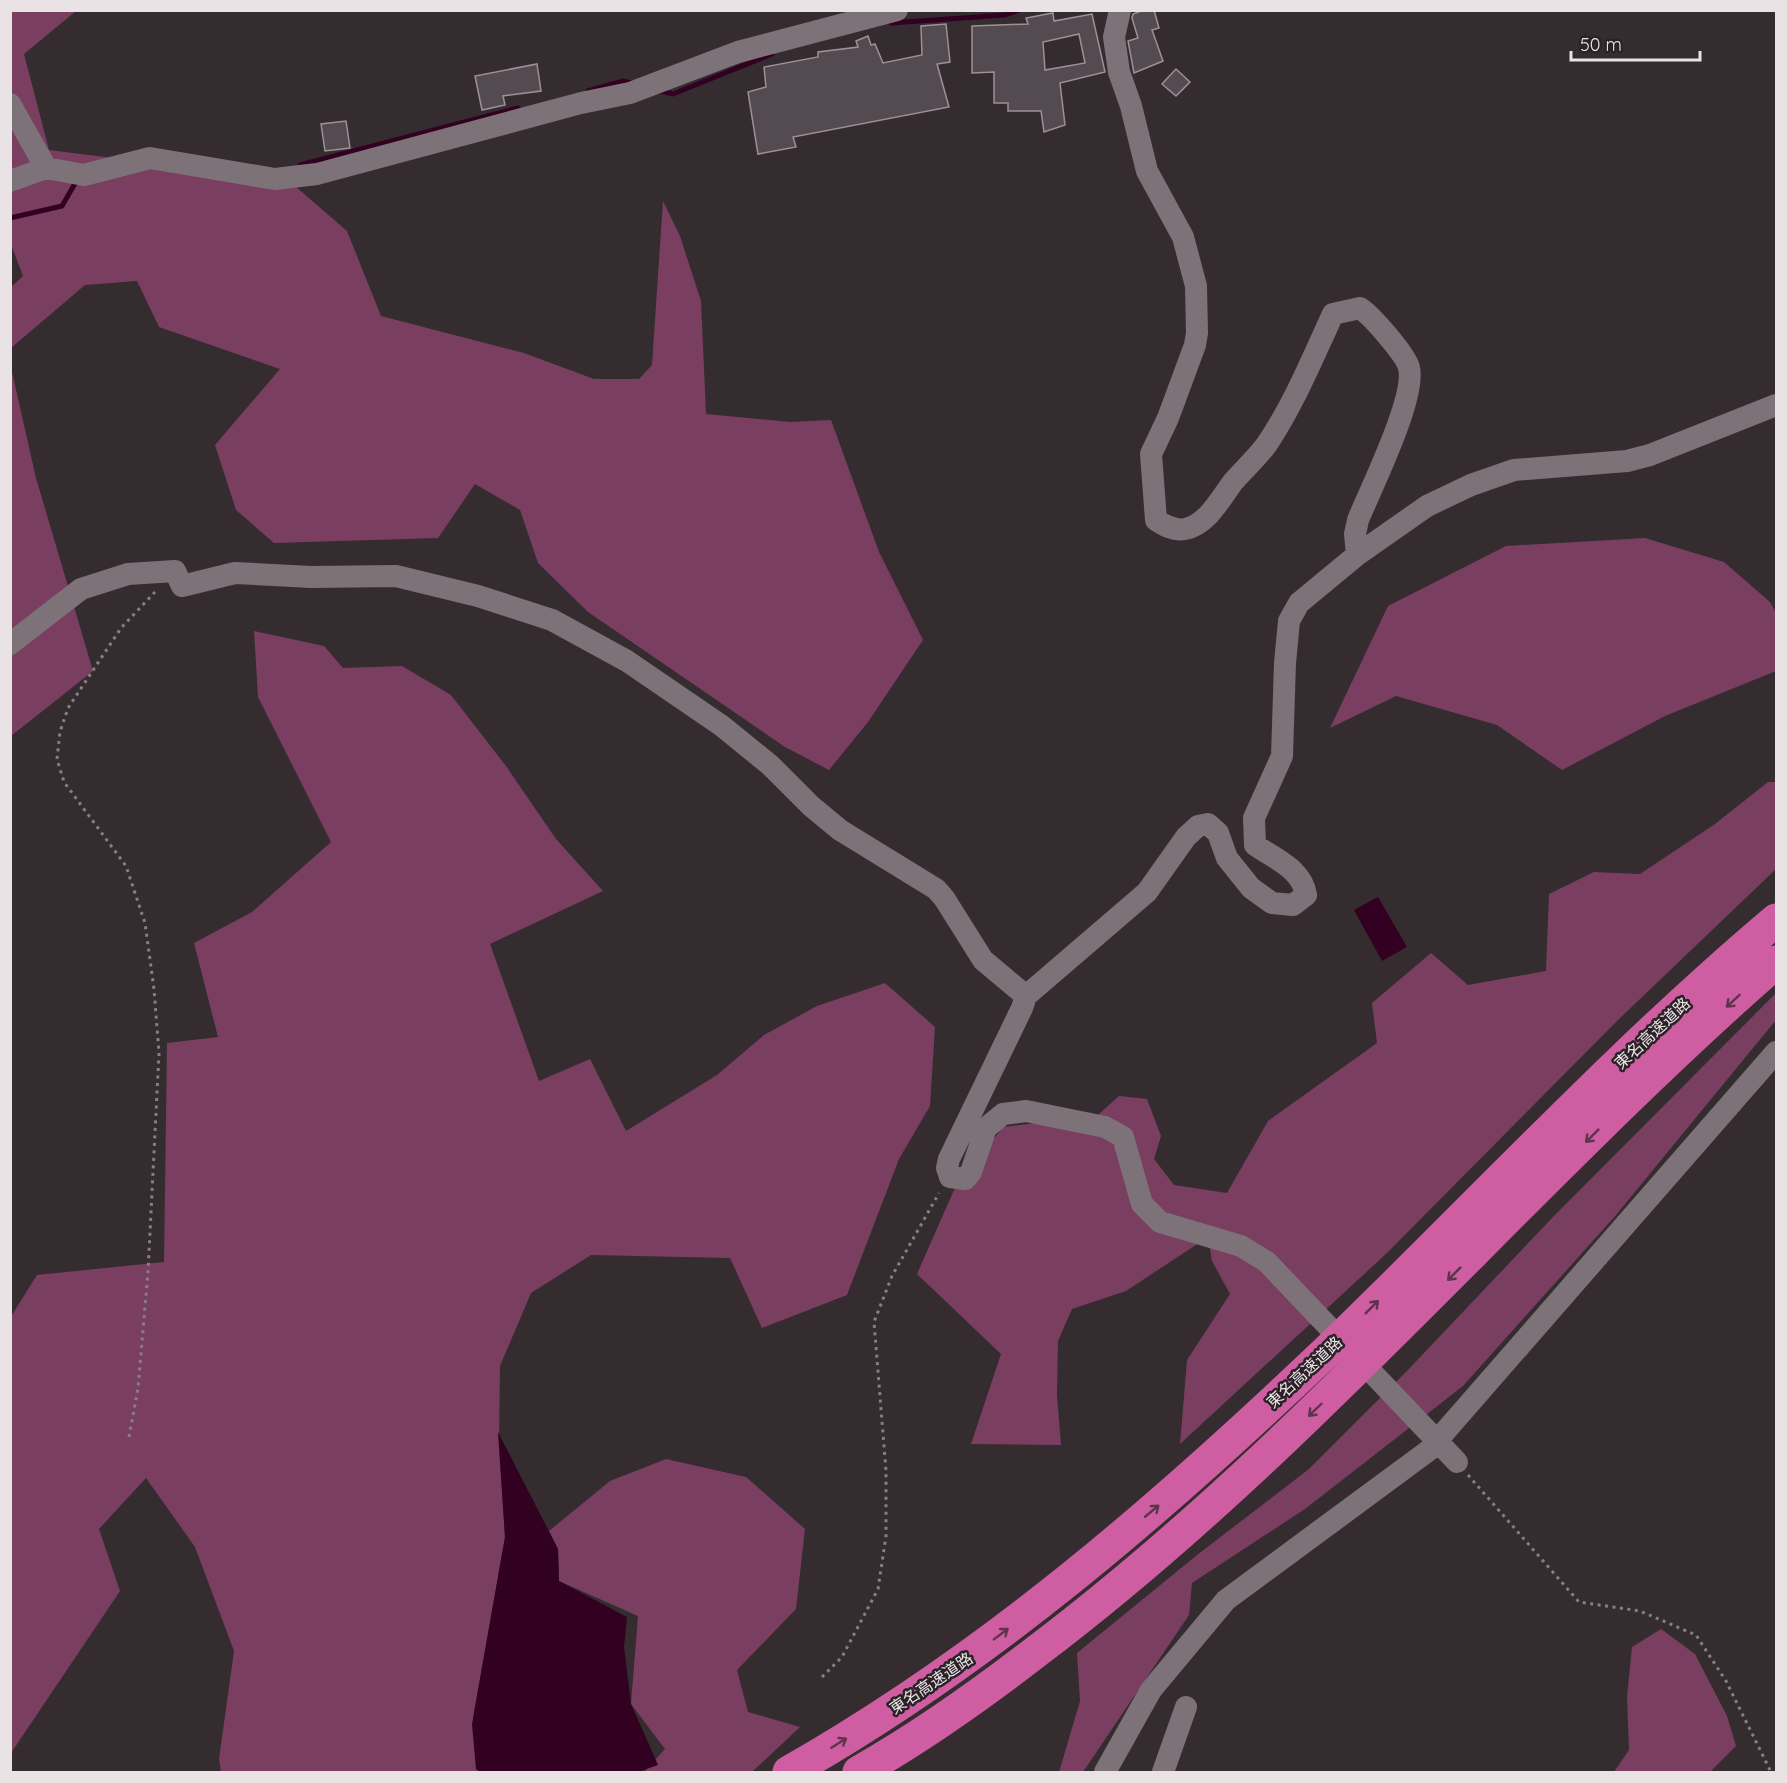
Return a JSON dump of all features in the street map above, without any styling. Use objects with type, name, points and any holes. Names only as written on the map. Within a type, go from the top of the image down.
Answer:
[{"type":"highway","name":"東名高速道路","points":[[789,1773],[914,1696],[999,1636],[1066,1584],[1167,1498],[1325,1353],[1666,1018],[1776,920]]},
{"type":"highway","name":"東名高速道路","points":[[859,1773],[1004,1677],[1087,1614],[1183,1534],[1378,1349],[1650,1078],[1776,962]]},
{"type":"street","points":[[10,181],[150,158],[275,178],[317,174],[581,103],[630,93],[738,52],[897,10]]},
{"type":"street","points":[[1120,10],[1114,37],[1119,72],[1131,106],[1147,171],[1183,237],[1196,286],[1195,345],[1151,454],[1156,520],[1169,529],[1186,529],[1199,523],[1218,504],[1233,482],[1266,445],[1298,389],[1334,314],[1360,308],[1370,315],[1409,366],[1409,383],[1403,410],[1358,520],[1355,543],[1357,555]]},
{"type":"street","points":[[10,104],[66,172]]},
{"type":"street","points":[[1457,1462],[1267,1262],[1240,1246],[1160,1222],[1142,1204],[1124,1137],[1105,1127],[1026,1111],[1003,1113],[986,1128],[971,1172],[965,1179],[950,1177],[947,1168],[949,1158],[1026,996],[1147,892],[1186,837],[1198,826],[1208,824],[1218,833],[1227,858],[1251,888],[1272,903],[1293,905],[1306,895],[1304,883],[1296,872],[1254,845],[1254,818],[1282,756],[1285,663],[1289,621],[1299,603],[1357,555],[1427,506],[1471,485],[1514,470],[1627,461],[1639,458],[1688,441],[1776,405]]},
{"type":"street","points":[[10,644],[81,589],[128,574],[175,571],[182,586],[235,573],[311,577],[396,576],[478,596],[552,620],[627,661],[722,726],[770,765],[811,806],[840,830],[936,889],[945,898],[983,960],[1026,996]]},
{"type":"street","points":[[1105,1773],[1151,1690],[1226,1600],[1428,1451],[1776,1052]]},
{"type":"street","points":[[1163,1773],[1186,1707]]},
{"type":"path","points":[[129,1437],[138,1388],[149,1262],[159,1053],[154,989],[145,923],[126,866],[63,782],[57,759],[60,732],[68,708],[121,628],[175,571]]},
{"type":"path","points":[[822,1677],[842,1657],[878,1590],[886,1536],[886,1471],[874,1322],[892,1276],[950,1177]]},
{"type":"path","points":[[1457,1462],[1579,1602],[1640,1611],[1696,1635],[1726,1681],[1771,1773]]},
{"type":"shaded area","points":[[11,11],[76,11],[24,54],[49,150],[288,180],[347,231],[381,316],[524,353],[594,379],[639,379],[652,365],[663,201],[680,236],[701,301],[706,414],[790,422],[831,420],[879,552],[923,640],[868,722],[829,770],[785,747],[588,612],[538,563],[520,510],[475,484],[438,538],[274,543],[236,510],[215,445],[280,369],[159,327],[137,281],[85,285],[11,348],[11,287],[23,276],[10,242]]},
{"type":"shaded area","points":[[10,363],[36,478],[93,671],[11,736]]},
{"type":"shaded area","points":[[1645,538],[1724,562],[1770,602],[1776,613],[1776,671],[1665,716],[1562,770],[1497,725],[1396,696],[1330,728],[1388,606],[1506,546]]},
{"type":"shaded area","points":[[254,631],[324,646],[343,668],[402,666],[451,695],[506,766],[556,839],[603,891],[490,944],[539,1081],[590,1059],[626,1131],[717,1075],[764,1035],[817,1006],[885,983],[935,1027],[930,1106],[899,1159],[847,1295],[762,1328],[730,1258],[591,1255],[531,1293],[500,1366],[499,1444],[505,1537],[474,1713],[476,1769],[480,1772],[221,1772],[219,1759],[234,1651],[195,1547],[146,1478],[99,1529],[120,1591],[11,1753],[10,1318],[37,1275],[164,1262],[167,1043],[218,1037],[194,943],[252,912],[331,842],[258,697]]},
{"type":"shaded area","points":[[1768,782],[1776,782],[1776,869],[1617,1021],[1387,1253],[1180,1444],[1187,1360],[1230,1294],[1212,1261],[1208,1237],[1126,1291],[1072,1309],[1058,1341],[1057,1395],[1061,1445],[971,1444],[1001,1354],[917,1274],[954,1190],[1003,1127],[1046,1122],[1090,1122],[1119,1096],[1147,1099],[1161,1136],[1154,1159],[1174,1185],[1227,1193],[1268,1121],[1377,1043],[1372,1003],[1431,953],[1468,985],[1546,971],[1549,894],[1594,872],[1640,874],[1715,824]]},
{"type":"shaded area","points":[[1378,897],[1407,947],[1382,961],[1354,910]]},
{"type":"shaded area","points":[[1776,993],[1776,1020],[1616,1215],[1463,1386],[1305,1509],[1192,1583],[1189,1615],[1083,1772],[1059,1772],[1080,1701],[1077,1653],[1197,1555],[1309,1469],[1405,1373],[1552,1218]]},
{"type":"shaded area","points":[[498,1432],[558,1549],[559,1581],[627,1617],[624,1647],[631,1704],[658,1765],[638,1772],[480,1772],[476,1769],[472,1724],[505,1537]]},
{"type":"shaded area","points":[[666,1459],[746,1477],[805,1529],[796,1609],[737,1670],[748,1712],[800,1727],[752,1772],[644,1772],[665,1749],[631,1704],[638,1616],[559,1581],[558,1549],[549,1531],[610,1481]]},
{"type":"shaded area","points":[[1661,1629],[1695,1654],[1727,1716],[1736,1746],[1710,1772],[1614,1772],[1629,1750],[1627,1697],[1632,1647]]},
{"type":"building","points":[[1144,10],[1154,10],[1159,28],[1152,30],[1163,61],[1134,73],[1128,41],[1138,38],[1133,14]]},
{"type":"building","points":[[1053,13],[1054,21],[1092,14],[1105,72],[1060,83],[1065,125],[1044,132],[1041,111],[1008,111],[1008,103],[994,103],[994,72],[972,73],[972,26],[1028,24],[1026,18]],"holes":[[[1079,34],[1085,63],[1045,70],[1043,42]]]},
{"type":"building","points":[[946,24],[950,62],[937,64],[949,107],[793,137],[796,147],[758,154],[748,92],[766,87],[764,67],[818,57],[818,52],[858,47],[856,41],[868,36],[871,45],[875,44],[883,63],[922,55],[921,26]]},
{"type":"building","points":[[537,64],[541,91],[503,96],[505,105],[482,110],[475,76]]},
{"type":"building","points":[[1176,69],[1190,82],[1176,96],[1162,84]]},
{"type":"building","points":[[346,121],[350,148],[325,151],[321,124]]},
{"type":"waterway","points":[[891,23],[1005,15],[1019,10]]},
{"type":"waterway","points":[[660,91],[673,94],[772,54]]},
{"type":"waterway","points":[[588,91],[623,81],[631,83]]},
{"type":"waterway","points":[[300,165],[518,108]]},
{"type":"waterway","points":[[10,218],[62,206],[77,180]]}]
